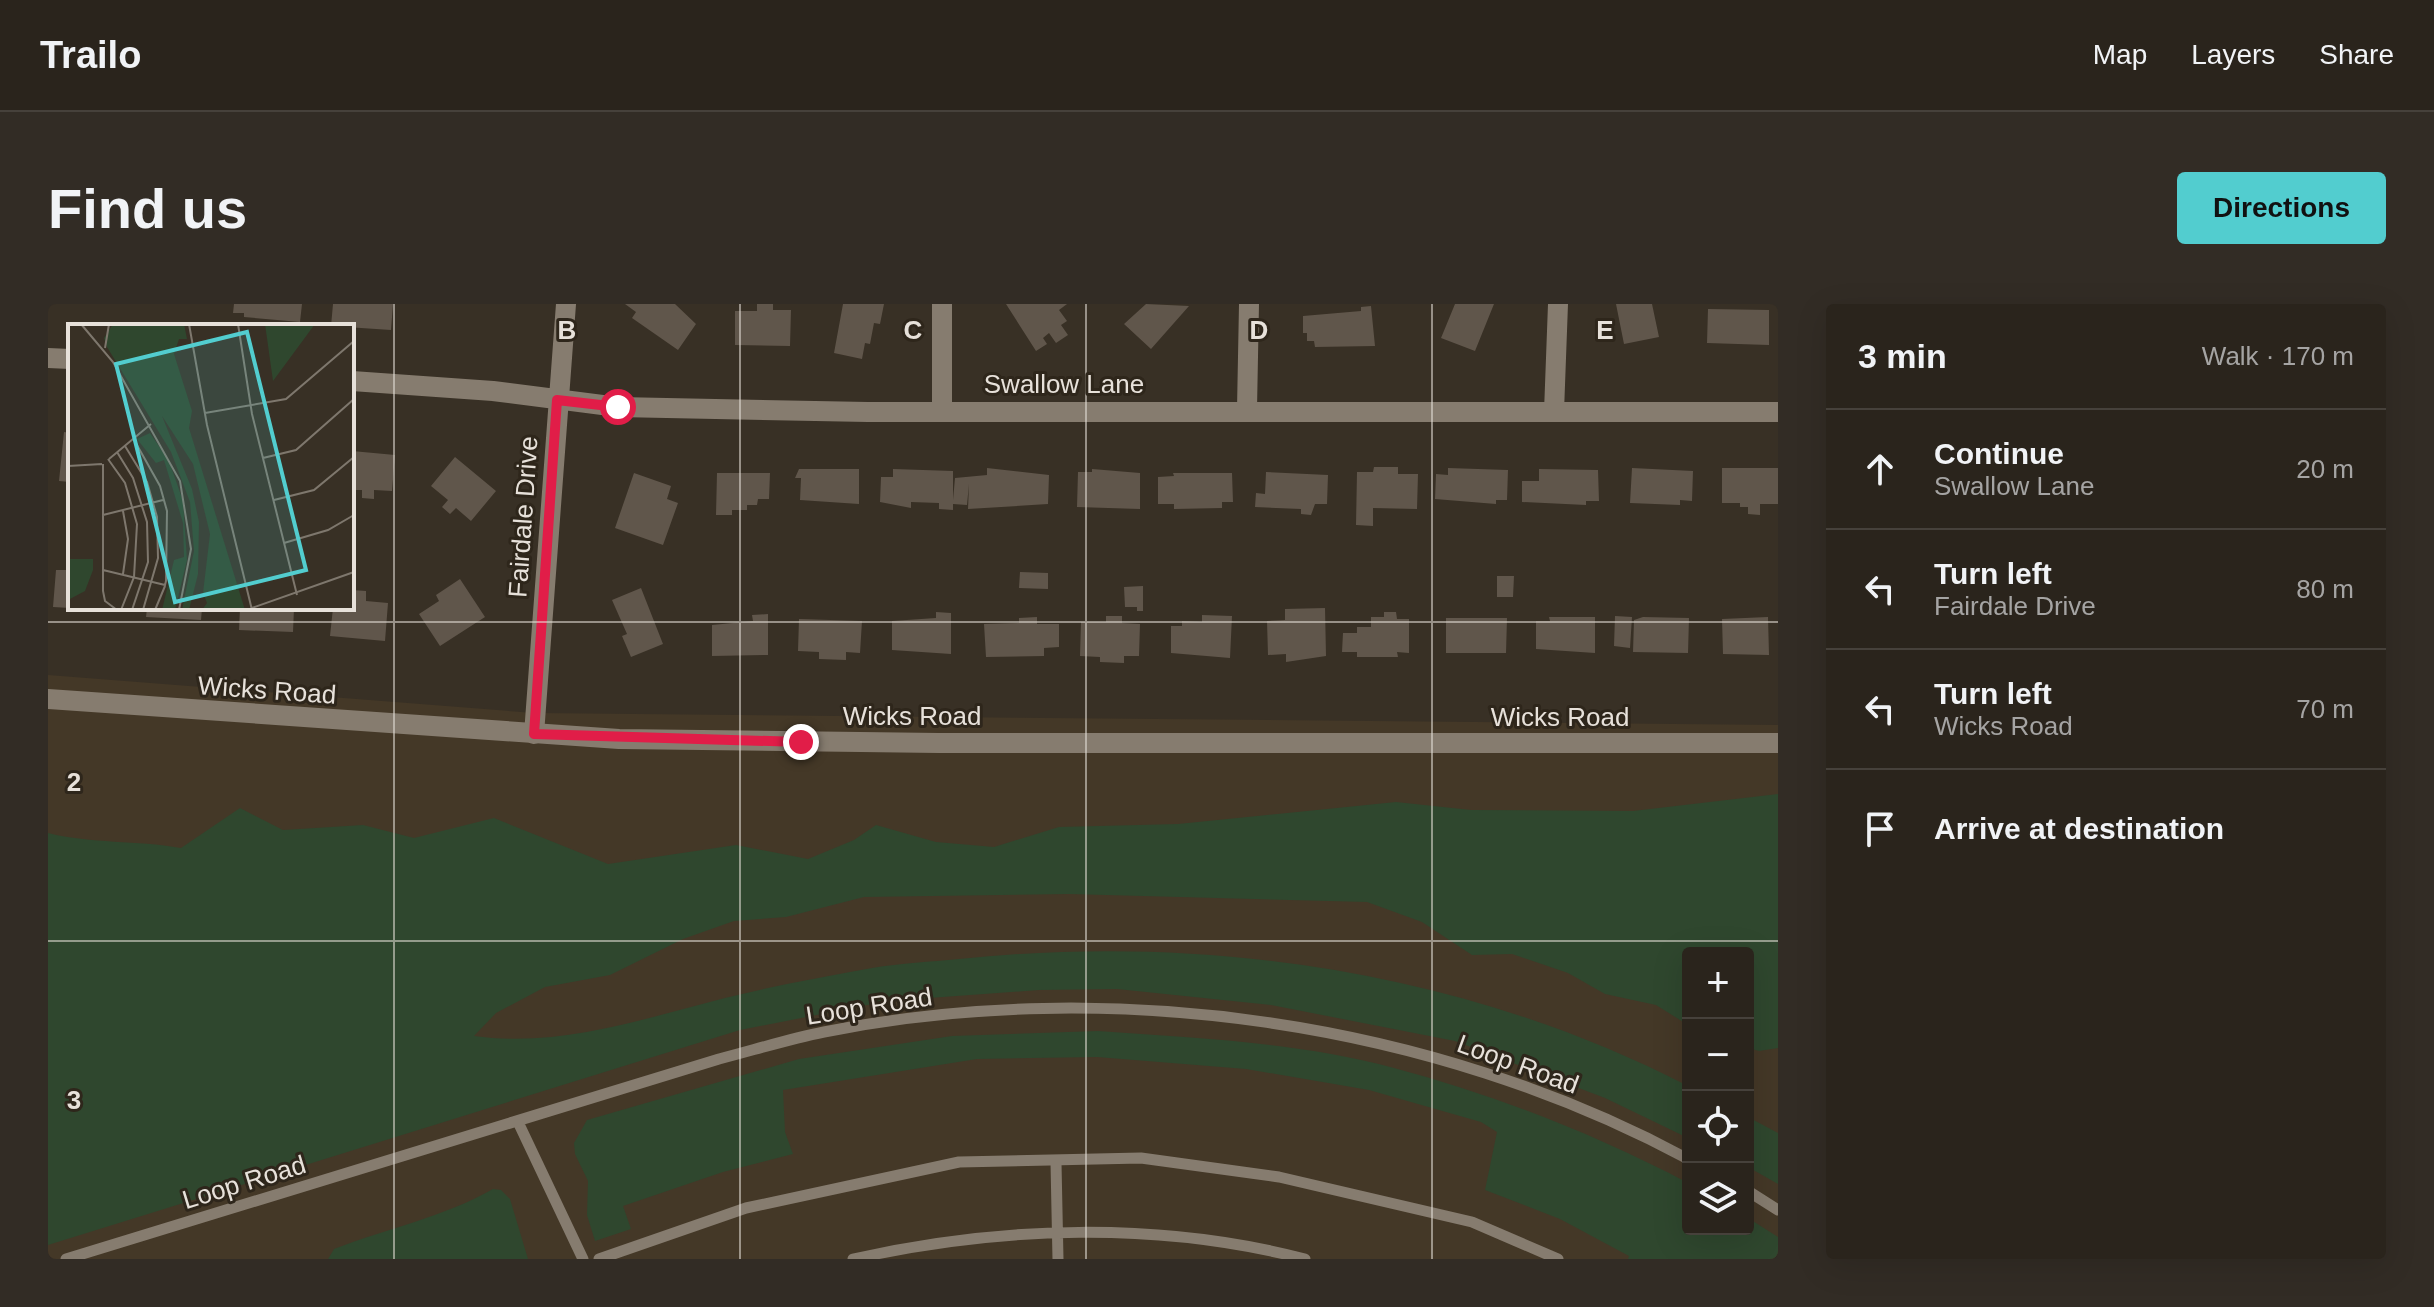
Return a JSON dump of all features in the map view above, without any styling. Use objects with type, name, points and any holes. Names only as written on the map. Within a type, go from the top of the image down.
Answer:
[{"type":"street","name":"Fairdale Drive","points":[[534,734],[566,304]]},
{"type":"street","points":[[942,304],[942,411]]},
{"type":"street","points":[[1247,409],[1249,304]]},
{"type":"street","points":[[1554,412],[1558,304]]},
{"type":"street","points":[[48,358],[68,359]]},
{"type":"street","name":"Swallow Lane","points":[[354,381],[493,391],[618,407],[942,411],[1778,412]]},
{"type":"street","name":"Wicks Road","points":[[48,699],[534,734],[801,742],[1778,743]]},
{"type":"lane","name":"Loop Road","points":[[66,1259],[719,1059],[825,1032],[955,1015],[1073,1009],[1195,1013],[1315,1030],[1441,1059],[1551,1097],[1682,1156]]},
{"type":"lane","points":[[518,1122],[583,1259]]},
{"type":"lane","points":[[599,1259],[746,1208],[959,1162],[1056,1163],[1141,1158],[1279,1177],[1472,1222],[1558,1259]]},
{"type":"lane","points":[[1056,1163],[1058,1259]]},
{"type":"lane","points":[[1754,1195],[1778,1210]]},
{"type":"lane","points":[[853,1259],[907,1247],[1057,1231],[1166,1235],[1305,1259]]},
{"type":"shaded area","points":[[48,675],[534,713],[1778,725],[1778,1259],[48,1259]]},
{"type":"green space","points":[[1778,794],[1778,1048],[1754,1050],[1754,947],[1682,947],[1682,1021],[1656,1005],[1605,994],[1568,973],[1512,954],[1472,955],[1422,922],[1367,902],[1069,894],[864,897],[786,917],[734,921],[683,939],[610,975],[545,987],[496,1013],[474,1036],[506,1039],[569,1035],[780,986],[905,964],[1052,952],[1146,952],[1240,957],[1333,970],[1425,988],[1515,1014],[1603,1046],[1682,1083],[1682,1135],[1605,1098],[1455,1041],[1271,1005],[1117,989],[1039,990],[888,1001],[740,1030],[48,1245],[48,833],[181,848],[240,808],[283,830],[363,825],[414,838],[494,818],[608,864],[736,845],[808,859],[854,840],[876,825],[936,842],[994,847],[1059,827],[1178,824],[1396,802],[1471,810],[1633,811]]},
{"type":"green space","points":[[1098,1031],[1247,1042],[1321,1052],[1394,1068],[1544,1117],[1653,1165],[1682,1180],[1682,1235],[1754,1235],[1754,1222],[1778,1237],[1778,1259],[1628,1259],[1629,1256],[1560,1219],[1485,1190],[1497,1132],[1481,1122],[1369,1090],[1246,1069],[1097,1057],[977,1059],[783,1090],[785,1132],[793,1154],[723,1172],[623,1206],[631,1229],[595,1241],[587,1215],[588,1181],[575,1154],[574,1143],[587,1120],[799,1059],[952,1036]]},
{"type":"green space","points":[[1754,1120],[1778,1133],[1778,1184],[1754,1170]]},
{"type":"green space","points":[[493,1189],[501,1190],[510,1199],[528,1259],[328,1259],[334,1249],[435,1215]]},
{"type":"building","points":[[234,304],[302,304],[300,322],[244,317],[244,313],[233,313]]},
{"type":"building","points":[[333,304],[393,304],[391,330],[331,324]]},
{"type":"building","points":[[625,304],[675,304],[696,324],[678,350],[632,318],[636,312]]},
{"type":"building","points":[[757,304],[773,304],[773,310],[791,310],[790,346],[735,345],[735,311],[757,311]]},
{"type":"building","points":[[843,304],[884,304],[880,324],[874,323],[870,344],[865,343],[862,359],[834,353]]},
{"type":"building","points":[[1006,304],[1067,304],[1059,310],[1067,321],[1061,325],[1068,335],[1056,343],[1049,333],[1043,338],[1047,344],[1036,351]]},
{"type":"building","points":[[1146,304],[1189,306],[1151,349],[1124,324]]},
{"type":"building","points":[[1455,304],[1494,304],[1475,351],[1441,338]]},
{"type":"building","points":[[1616,304],[1652,304],[1659,337],[1624,344]]},
{"type":"building","points":[[1371,306],[1375,346],[1315,347],[1314,341],[1307,341],[1307,333],[1303,333],[1303,316],[1361,311],[1361,307]]},
{"type":"building","points":[[1708,309],[1769,310],[1769,345],[1707,343]]},
{"type":"building","points":[[64,432],[68,433],[68,482],[59,481]]},
{"type":"building","points":[[354,451],[395,455],[392,491],[374,490],[374,499],[362,498],[362,490],[354,490]]},
{"type":"building","points":[[455,457],[496,491],[471,521],[456,508],[450,514],[442,507],[448,500],[431,486]]},
{"type":"building","points":[[1374,467],[1398,467],[1398,474],[1418,474],[1417,509],[1373,508],[1373,526],[1356,525],[1357,472],[1373,472]]},
{"type":"building","points":[[987,468],[1049,475],[1048,504],[968,509],[969,484],[967,505],[953,504],[953,510],[939,509],[939,503],[911,502],[911,508],[880,502],[881,477],[893,477],[893,469],[953,471],[953,500],[955,478],[987,475]]},
{"type":"building","points":[[1448,468],[1508,470],[1507,500],[1496,500],[1496,504],[1435,499],[1436,474],[1448,475]]},
{"type":"building","points":[[1632,468],[1693,471],[1692,501],[1680,500],[1680,505],[1630,503]]},
{"type":"building","points":[[1722,468],[1778,468],[1778,504],[1760,504],[1760,515],[1748,514],[1748,507],[1740,507],[1740,503],[1722,503]]},
{"type":"building","points":[[799,469],[859,469],[859,504],[800,500],[801,478],[795,478]]},
{"type":"building","points":[[1092,469],[1140,473],[1140,509],[1077,507],[1078,472],[1092,472]]},
{"type":"building","points":[[1539,469],[1598,470],[1599,501],[1586,501],[1586,505],[1522,502],[1522,481],[1539,481]]},
{"type":"building","points":[[1266,472],[1328,475],[1327,504],[1315,504],[1311,515],[1301,514],[1301,509],[1255,507],[1256,493],[1265,494]]},
{"type":"building","points":[[634,473],[671,486],[667,499],[678,503],[663,545],[615,528]]},
{"type":"building","points":[[717,473],[770,473],[769,499],[758,499],[757,505],[747,505],[747,510],[732,510],[732,515],[716,515]]},
{"type":"building","points":[[1173,473],[1232,473],[1233,502],[1222,502],[1222,508],[1174,509],[1174,504],[1158,504],[1158,477],[1174,476]]},
{"type":"building","points":[[56,570],[68,570],[68,608],[53,607]]},
{"type":"building","points":[[1020,572],[1048,573],[1048,589],[1019,588]]},
{"type":"building","points":[[1497,576],[1514,576],[1513,597],[1497,597]]},
{"type":"building","points":[[460,579],[485,617],[440,646],[419,614],[439,601],[436,595]]},
{"type":"building","points":[[1143,586],[1143,611],[1137,611],[1137,607],[1125,607],[1124,587]]},
{"type":"building","points":[[641,588],[663,644],[631,657],[622,636],[627,634],[612,600]]},
{"type":"building","points":[[354,590],[366,591],[366,601],[388,603],[385,641],[330,636],[333,610],[354,610]]},
{"type":"building","points":[[1325,608],[1326,656],[1286,662],[1286,654],[1268,655],[1267,621],[1285,620],[1285,609]]},
{"type":"building","points":[[147,610],[202,610],[201,620],[146,617]]},
{"type":"building","points":[[240,610],[294,610],[293,632],[239,630]]},
{"type":"building","points":[[936,612],[951,613],[951,654],[892,650],[892,621],[936,618]]},
{"type":"building","points":[[1384,612],[1396,612],[1397,619],[1409,619],[1409,653],[1397,652],[1398,657],[1357,657],[1357,652],[1342,652],[1343,633],[1357,633],[1357,627],[1371,627],[1371,617],[1384,617]]},
{"type":"building","points":[[768,614],[768,655],[712,656],[712,625],[753,621],[752,615]]},
{"type":"building","points":[[1202,615],[1232,616],[1230,658],[1171,653],[1171,626],[1182,626],[1182,621],[1202,622]]},
{"type":"building","points":[[1106,616],[1122,616],[1122,623],[1140,624],[1139,656],[1124,656],[1124,663],[1100,662],[1100,657],[1080,656],[1081,622],[1106,622]]},
{"type":"building","points":[[1615,616],[1632,617],[1630,648],[1614,646]]},
{"type":"building","points":[[1037,617],[1037,624],[1059,624],[1059,647],[1044,648],[1044,656],[986,657],[984,624],[1019,623],[1019,618]]},
{"type":"building","points":[[1549,617],[1595,617],[1595,653],[1536,649],[1536,621],[1550,621]]},
{"type":"building","points":[[1643,617],[1689,618],[1688,653],[1633,652],[1634,620]]},
{"type":"building","points":[[1768,617],[1769,655],[1723,654],[1722,619]]},
{"type":"building","points":[[1446,618],[1507,618],[1506,653],[1446,653]]},
{"type":"building","points":[[799,619],[862,621],[860,653],[846,652],[846,660],[819,659],[819,652],[798,651]]},
{"type":"route","points":[[618,407],[557,400],[534,734],[619,739],[801,742]]}]
